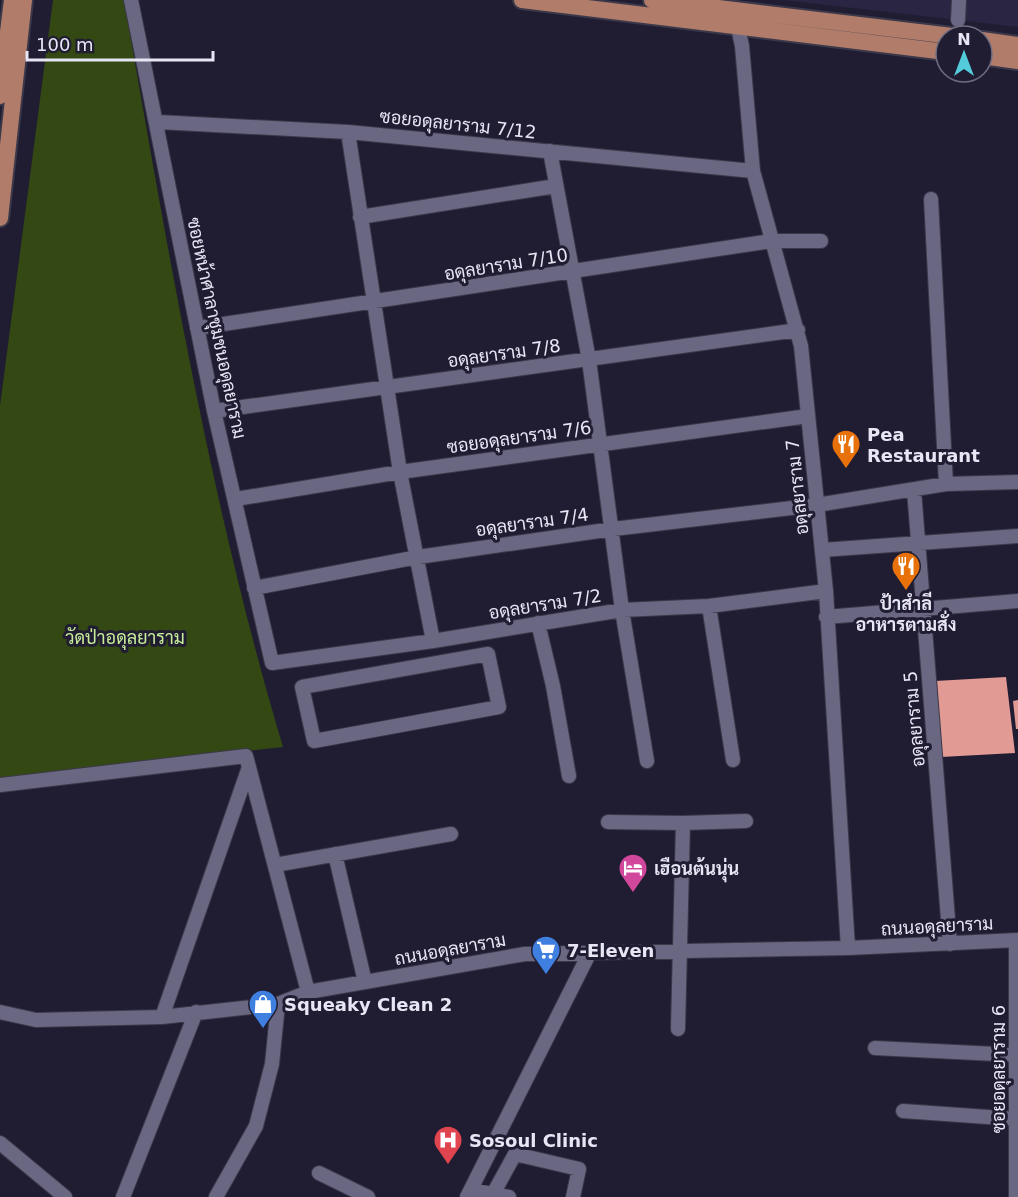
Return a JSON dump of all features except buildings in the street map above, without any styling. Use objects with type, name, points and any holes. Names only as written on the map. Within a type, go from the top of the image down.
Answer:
[{"type":"main road","points":[[0,96],[12,0]]},
{"type":"main road","points":[[0,218],[24,0]]},
{"type":"main road","points":[[522,0],[934,51]]},
{"type":"main road","points":[[652,0],[934,34]]},
{"type":"main road","points":[[994,42],[1018,45]]},
{"type":"main road","points":[[994,58],[1018,61]]},
{"type":"street","name":"ซอยหน้าศาลาชุมชนอดุลยาราม","points":[[131,0],[158,122],[214,411],[272,663]]},
{"type":"street","points":[[958,20],[959,0]]},
{"type":"street","name":"อดุลยาราม 7","points":[[738,28],[742,46],[753,171],[798,330],[826,591],[848,948]]},
{"type":"street","name":"ซอยอดุลยาราม 7/12","points":[[158,122],[348,132],[753,171]]},
{"type":"street","points":[[348,132],[400,472],[433,641]]},
{"type":"street","points":[[550,151],[589,360],[622,610],[647,761]]},
{"type":"street","points":[[360,217],[556,186]]},
{"type":"street","points":[[931,199],[946,484]]},
{"type":"street","name":"อดุลยาราม 7/10","points":[[197,328],[572,273],[771,241],[821,241]]},
{"type":"street","name":"อดุลยาราม 7/8","points":[[214,411],[798,330]]},
{"type":"street","name":"ซอยอดุลยาราม 7/6","points":[[236,499],[400,472],[808,416]]},
{"type":"street","name":"อดุลยาราม 7/4","points":[[254,588],[418,557],[613,529],[817,505],[946,484],[1018,482]]},
{"type":"street","name":"อดุลยาราม 5","points":[[914,490],[950,944]]},
{"type":"street","points":[[822,550],[1018,536]]},
{"type":"street","name":"อดุลยาราม 7/2","points":[[272,663],[433,641],[622,610],[709,606],[826,591]]},
{"type":"street","points":[[826,617],[1018,602]]},
{"type":"street","points":[[709,606],[734,760]]},
{"type":"street","points":[[538,623],[553,686],[569,776]]},
{"type":"street","points":[[387,647],[391,671]]},
{"type":"street","points":[[488,654],[499,707],[314,741],[302,687],[391,671],[488,654]]},
{"type":"street","points":[[0,785],[246,756],[308,992]]},
{"type":"street","points":[[162,1017],[249,767]]},
{"type":"street","points":[[608,822],[746,821]]},
{"type":"street","points":[[678,1029],[683,823]]},
{"type":"street","points":[[275,865],[451,834]]},
{"type":"street","points":[[335,854],[364,982]]},
{"type":"street","name":"ถนนอดุลยาราม","points":[[0,1012],[36,1020],[162,1017],[278,1004],[308,992],[525,954],[848,948],[1017,940]]},
{"type":"street","name":"ซอยอดุลยาราม 6","points":[[1017,940],[1017,1197]]},
{"type":"street","points":[[509,1197],[469,1194],[590,952]]},
{"type":"street","points":[[216,1197],[256,1126],[272,1064],[278,1004]]},
{"type":"street","points":[[123,1197],[196,1012]]},
{"type":"street","points":[[874,1048],[1016,1055]]},
{"type":"street","points":[[903,1112],[1016,1119]]},
{"type":"street","points":[[0,1143],[65,1197]]},
{"type":"street","points":[[493,1194],[514,1154],[579,1169],[573,1197]]},
{"type":"street","points":[[319,1173],[368,1197]]},
{"type":"shaded area","points":[[783,0],[1018,0],[1018,27]]},
{"type":"green space","name":"วัดป่าอดุลยาราม","points":[[53,0],[124,0],[174,282],[212,470],[257,655],[283,747],[0,779],[0,406]]},
{"type":"place","name":"Pea Restaurant","points":[[846,470]]},
{"type":"place","name":"ป้าสำลี อาหารตามสั่ง","points":[[906,592]]},
{"type":"place","name":"เฮือนต้นนุ่น","points":[[633,894]]},
{"type":"place","name":"7-Eleven","points":[[546,976]]},
{"type":"place","name":"Squeaky Clean 2","points":[[263,1030]]},
{"type":"place","name":"Sosoul Clinic","points":[[448,1166]]}]
